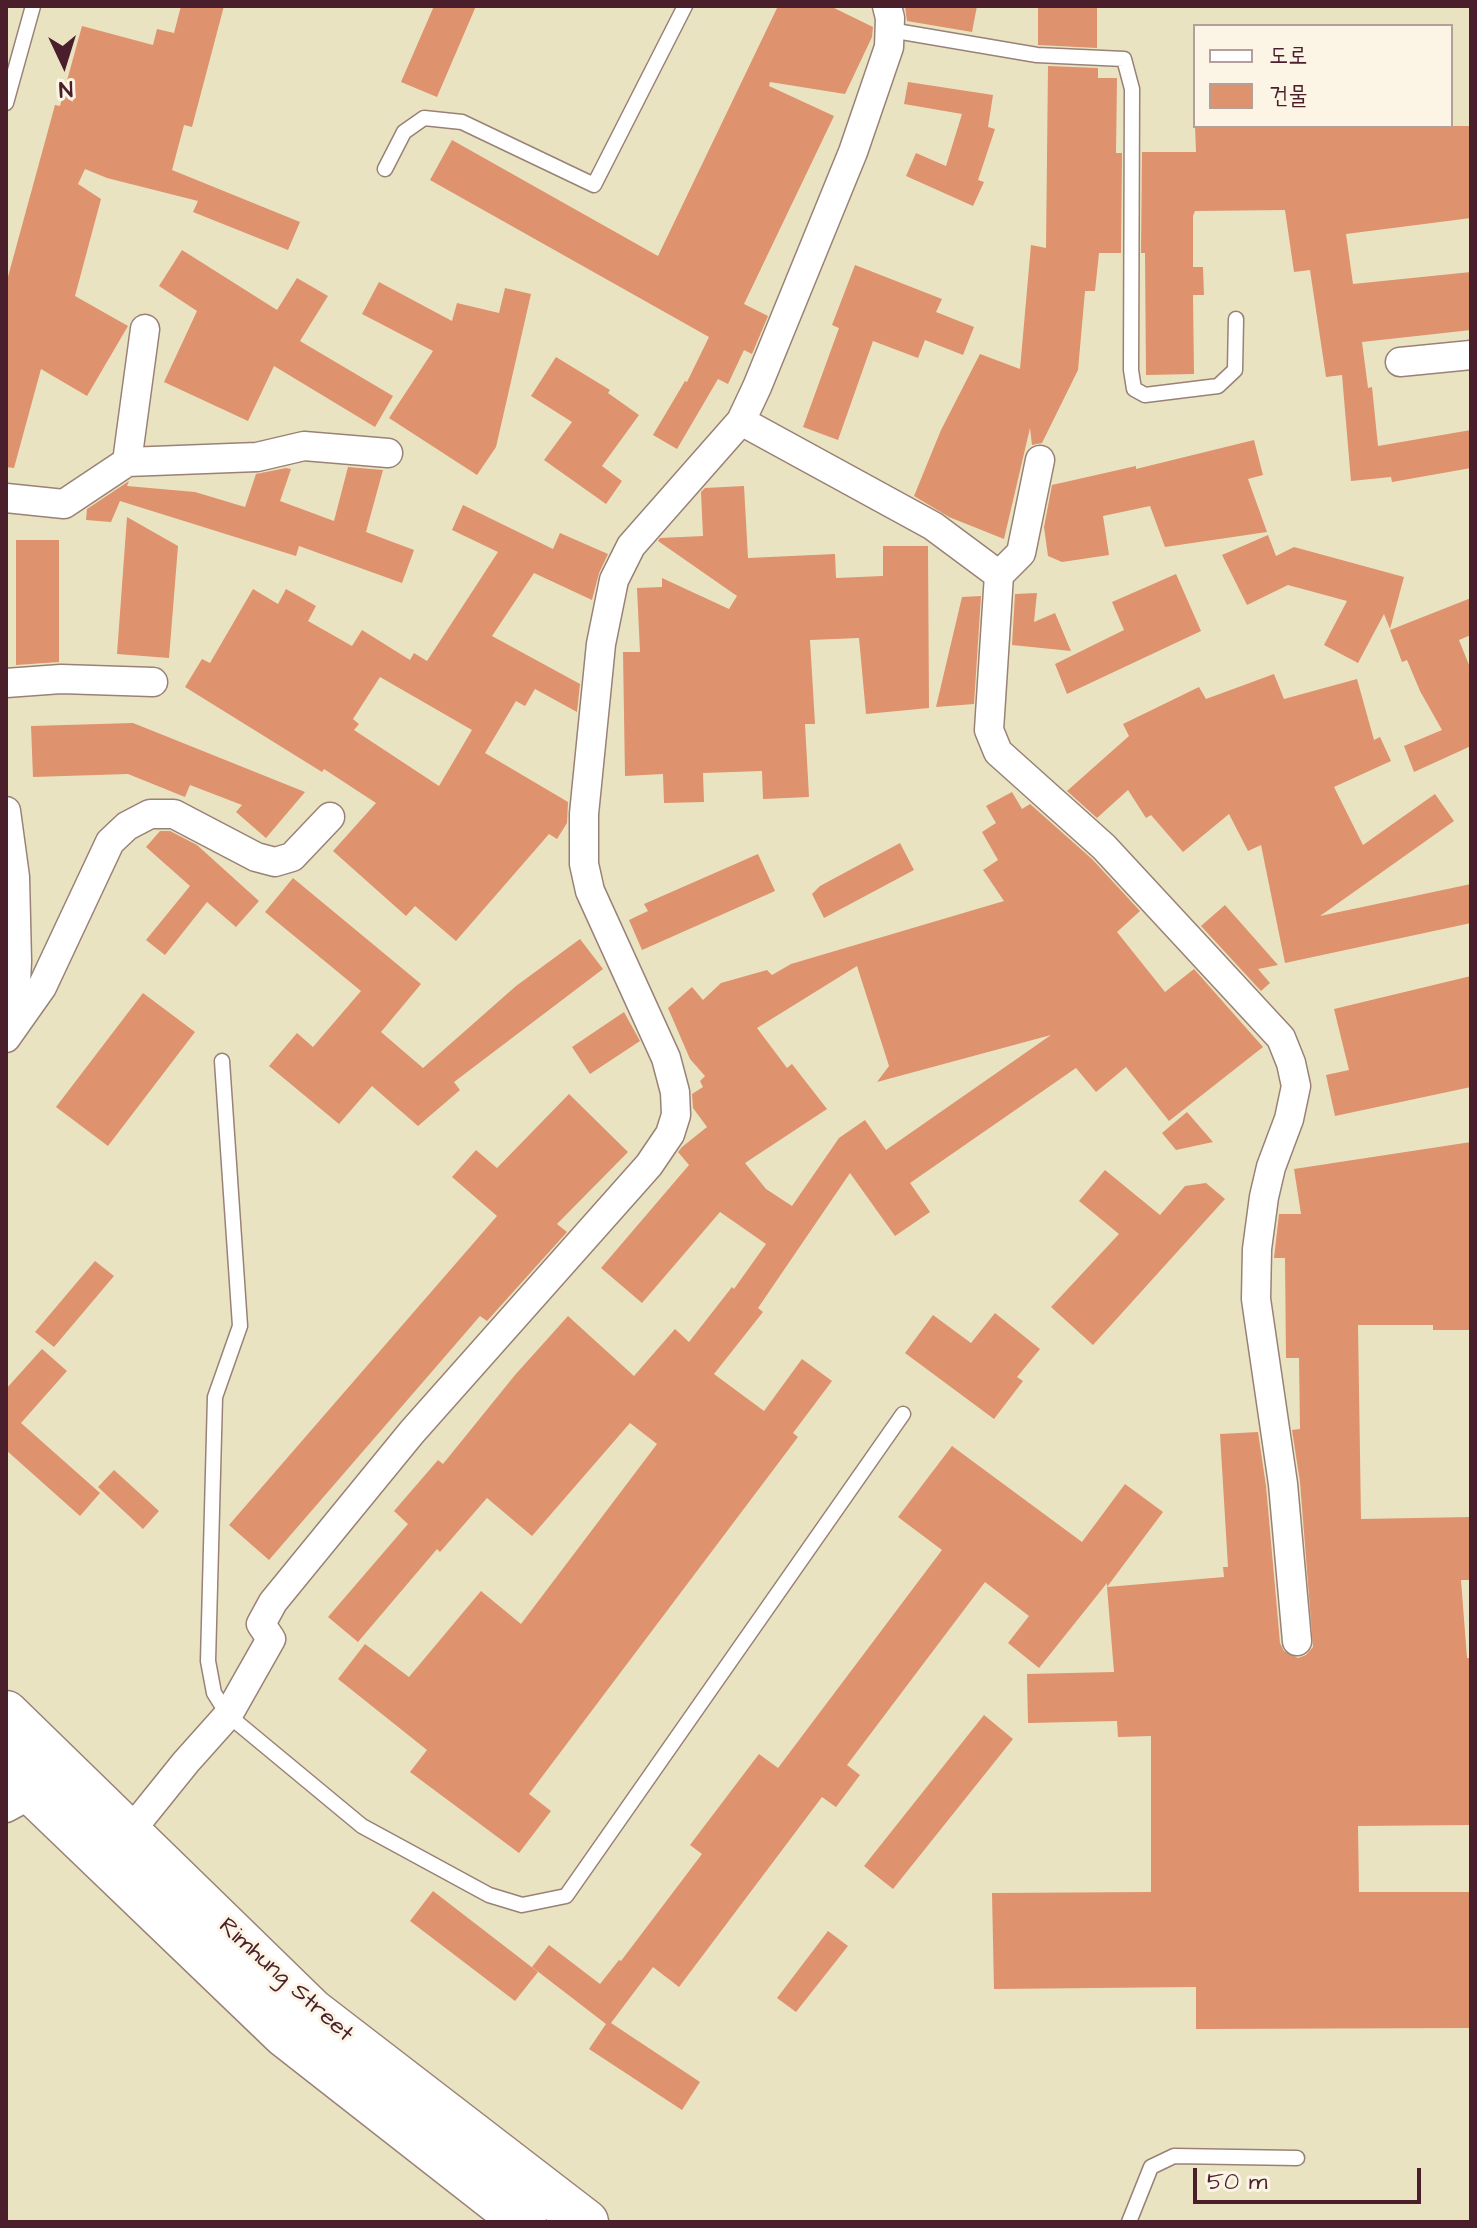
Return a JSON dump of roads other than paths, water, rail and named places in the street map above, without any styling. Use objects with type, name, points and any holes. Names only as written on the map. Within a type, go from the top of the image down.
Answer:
[{"type":"main road","name":"Rimhung Street","points":[[6,1713],[312,2011],[586,2222]]},
{"type":"main road","name":"Rimhung Street","points":[[15,1789],[285,2035],[524,2222]]},
{"type":"street","points":[[128,1834],[228,1715],[271,1639],[261,1624],[273,1602],[412,1432],[649,1165],[670,1134],[676,1115],[675,1092],[666,1058],[590,891],[584,864],[584,814],[601,644],[614,580],[631,546],[741,421],[853,152],[889,47],[888,18]]},
{"type":"street","points":[[127,462],[145,329]]},
{"type":"street","points":[[1400,362],[1471,355]]},
{"type":"street","points":[[741,421],[933,526],[999,575]]},
{"type":"street","points":[[6,498],[64,504],[127,462],[257,457],[304,446],[388,453]]},
{"type":"street","points":[[1040,460],[1021,553],[999,575],[989,730],[998,752],[1104,847],[1281,1038],[1291,1063],[1296,1086],[1289,1119],[1271,1167],[1264,1197],[1257,1249],[1256,1299],[1283,1484],[1297,1641]]},
{"type":"street","points":[[6,683],[61,679],[153,682]]},
{"type":"street","points":[[6,811],[15,877],[17,961],[9,1029]]},
{"type":"street","points":[[9,1029],[42,987],[110,842],[127,826],[150,814],[174,814],[256,857],[275,862],[292,857],[330,817]]},
{"type":"lane","points":[[6,103],[33,6]]},
{"type":"lane","points":[[385,169],[404,132],[424,118],[462,122],[594,185],[685,6]]},
{"type":"lane","points":[[888,18],[1037,55],[1124,59],[1132,89],[1131,370],[1134,389],[1145,395],[1218,386],[1235,370],[1236,319]]},
{"type":"lane","points":[[222,1061],[240,1326],[215,1397],[208,1661],[214,1693],[228,1715],[362,1826],[489,1895],[522,1905],[566,1896],[903,1414]]},
{"type":"lane","points":[[1129,2222],[1151,2167],[1174,2156],[1297,2158]]}]
